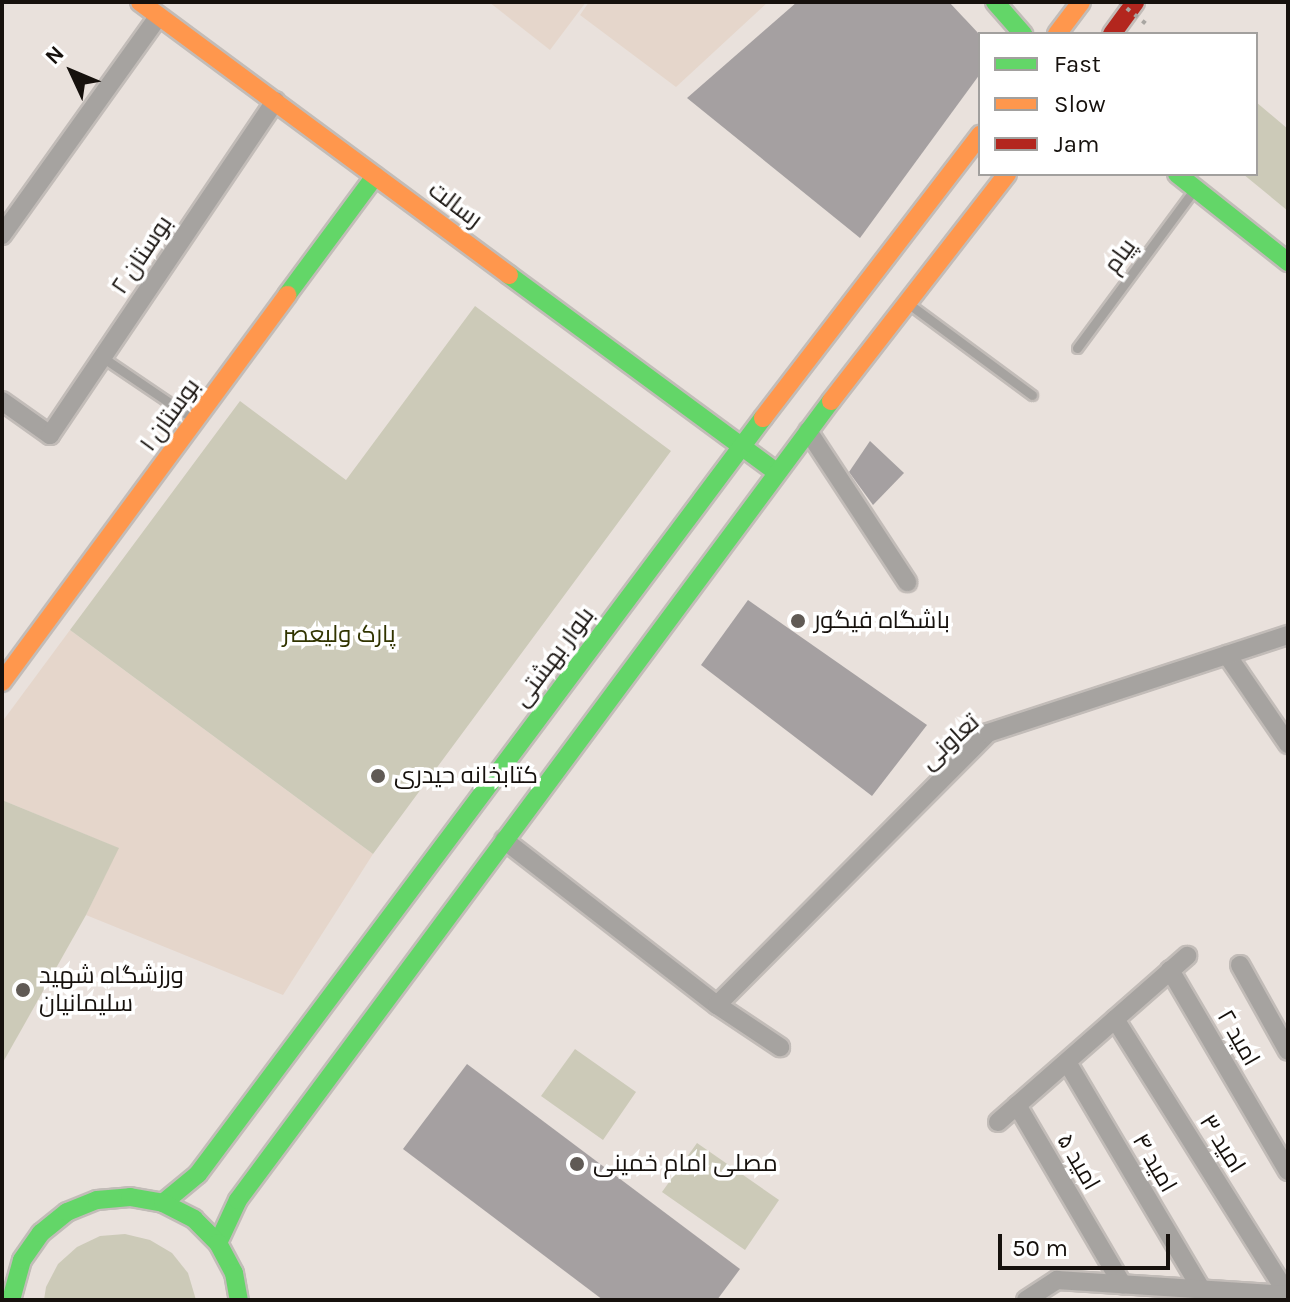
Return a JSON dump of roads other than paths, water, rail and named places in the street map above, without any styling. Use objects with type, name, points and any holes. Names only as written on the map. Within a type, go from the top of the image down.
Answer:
[{"type":"main road","name":"رسالت","points":[[140,2],[776,472]]},
{"type":"main road","points":[[995,2],[1021,32]]},
{"type":"main road","points":[[1058,32],[1081,2]]},
{"type":"main road","points":[[1113,32],[1135,2]]},
{"type":"main road","name":"بلوار بهشتی","points":[[163,1203],[198,1174],[741,447],[978,138]]},
{"type":"main road","name":"بوستان ۱","points":[[2,682],[375,176]]},
{"type":"main road","points":[[218,1243],[238,1200],[776,472],[1005,176]]},
{"type":"main road","points":[[1180,176],[1288,262]]},
{"type":"main road","points":[[11,1300],[22,1260],[41,1233],[77,1208],[97,1200],[130,1197],[163,1203],[194,1219],[218,1243],[234,1273],[239,1300]]},
{"type":"main road","points":[[2,1250],[22,1260]]},
{"type":"street","points":[[2,235],[159,16]]},
{"type":"street","name":"بوستان ۲","points":[[2,401],[50,435],[275,101]]},
{"type":"street","points":[[808,431],[907,582]]},
{"type":"street","name":"تعاونی","points":[[717,1005],[988,733],[1288,635]]},
{"type":"street","points":[[1227,655],[1288,744]]},
{"type":"street","points":[[504,840],[717,1005],[780,1047]]},
{"type":"street","points":[[998,1122],[1187,956]]},
{"type":"street","points":[[1240,965],[1288,1051]]},
{"type":"street","name":"امید ۲","points":[[1170,970],[1288,1171]]},
{"type":"street","name":"امید ۳","points":[[1115,1019],[1288,1295]]},
{"type":"street","name":"امید ۴","points":[[1067,1062],[1201,1289]]},
{"type":"street","name":"امید ۵","points":[[1017,1105],[1122,1284]]},
{"type":"street","points":[[1026,1300],[1057,1280],[1288,1295]]},
{"type":"lane","name":"پیام","points":[[1077,348],[1195,188]]},
{"type":"lane","points":[[909,304],[1032,395]]},
{"type":"lane","points":[[102,357],[196,421]]},
{"type":"place","name":"باشگاه فیگور","points":[[798,621]]},
{"type":"place","name":"کتابخانه حیدری","points":[[378,776]]},
{"type":"place","name":"ورزشگاه شهید سلیمانیان","points":[[23,990]]},
{"type":"place","name":"مصلی امام خمینی","points":[[577,1164]]},
{"type":"park label","name":"پارک ولیعصر","points":[[339,635]]}]
